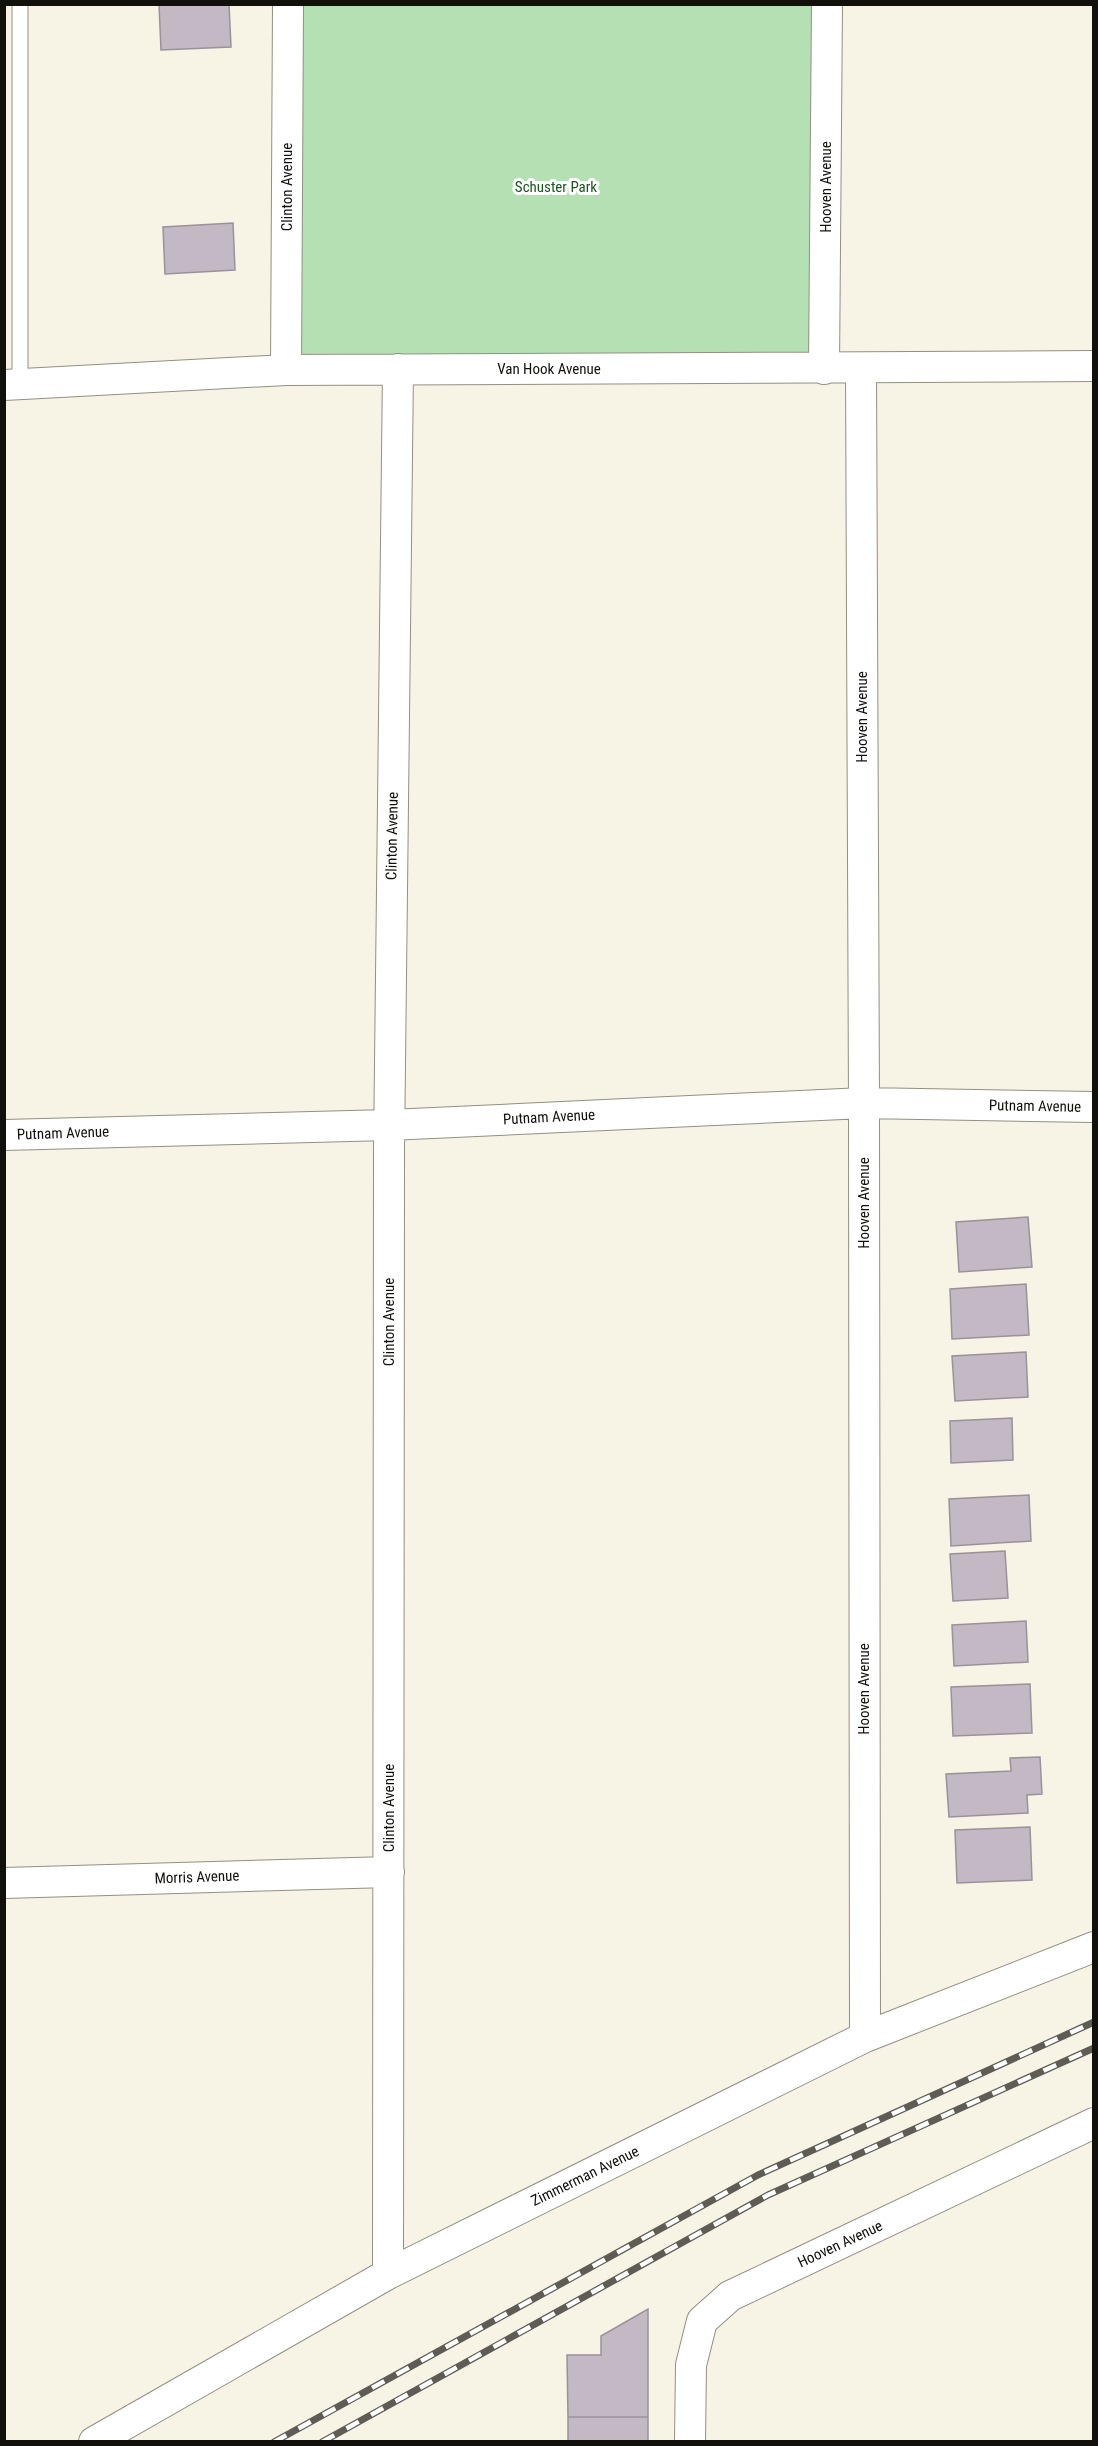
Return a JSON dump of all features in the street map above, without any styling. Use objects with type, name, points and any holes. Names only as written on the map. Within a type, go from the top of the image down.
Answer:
[{"type":"street","name":"Clinton Avenue","points":[[286,370],[288,4]]},
{"type":"street","name":"Hooven Avenue","points":[[824,369],[827,4]]},
{"type":"street","name":"Van Hook Avenue","points":[[12,385],[286,370],[1094,366]]},
{"type":"street","name":"Hooven Avenue","points":[[861,368],[864,2037]]},
{"type":"street","name":"Clinton Avenue","points":[[388,2274],[389,1125],[398,369]]},
{"type":"street","name":"Putnam Avenue","points":[[4,1135],[389,1125],[864,1103],[1094,1107]]},
{"type":"street","name":"Morris Avenue","points":[[4,1882],[389,1872]]},
{"type":"street","name":"Zimmerman Avenue","points":[[94,2442],[388,2274],[864,2037],[1094,1947]]},
{"type":"street","name":"Hooven Avenue","points":[[690,2442],[691,2365],[702,2321],[730,2296],[1094,2123]]},
{"type":"lane","points":[[12,385],[20,4]]},
{"type":"green space","name":"Schuster Park","points":[[288,5],[827,5],[824,369],[286,370]]},
{"type":"building","points":[[159,4],[229,4],[231,47],[161,50]]},
{"type":"building","points":[[233,223],[235,270],[165,274],[163,227]]},
{"type":"building","points":[[1028,1217],[1032,1267],[959,1272],[956,1222]]},
{"type":"building","points":[[1026,1284],[1029,1335],[952,1339],[950,1289]]},
{"type":"building","points":[[1026,1352],[1028,1397],[955,1401],[952,1356]]},
{"type":"building","points":[[1012,1418],[1013,1460],[951,1463],[950,1421]]},
{"type":"building","points":[[1029,1495],[1031,1541],[951,1546],[949,1499]]},
{"type":"building","points":[[1005,1551],[1008,1598],[953,1601],[950,1554]]},
{"type":"building","points":[[1026,1621],[1028,1662],[954,1666],[952,1625]]},
{"type":"building","points":[[1030,1684],[1032,1733],[953,1736],[951,1687]]},
{"type":"building","points":[[1040,1757],[1042,1794],[1027,1795],[1028,1813],[949,1817],[946,1774],[1011,1771],[1010,1758]]},
{"type":"building","points":[[1030,1827],[1032,1880],[957,1883],[955,1830]]},
{"type":"building","points":[[648,2309],[648,2417],[568,2417],[567,2355],[601,2355],[601,2336]]},
{"type":"building","points":[[568,2417],[648,2417],[648,2442],[568,2442]]},
{"type":"railway","points":[[274,2442],[758,2175],[1094,2022]]},
{"type":"railway","points":[[322,2442],[768,2195],[1094,2048]]}]
